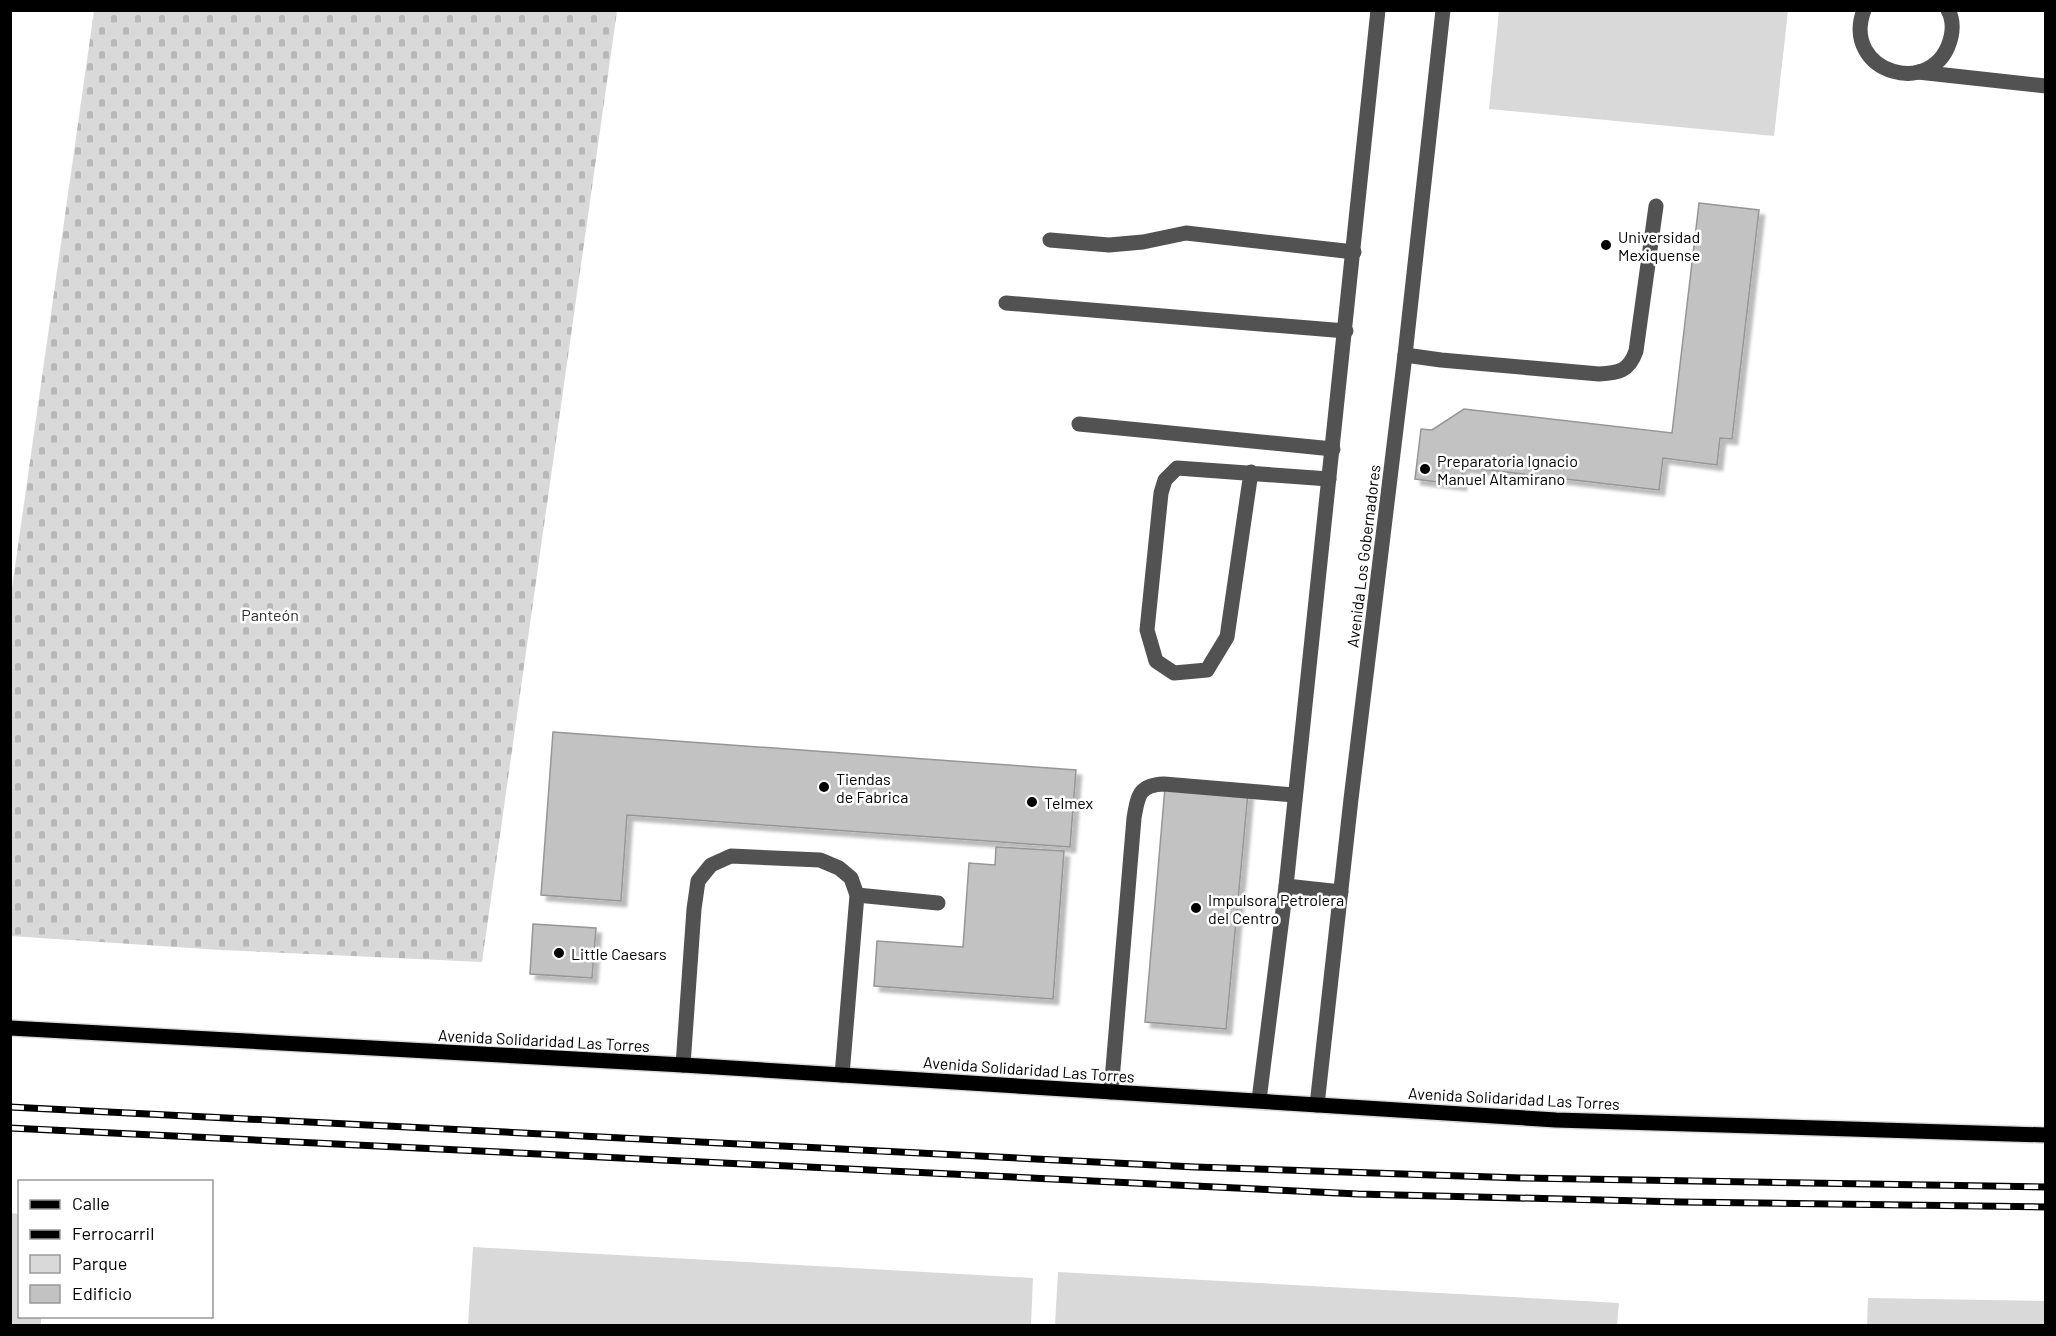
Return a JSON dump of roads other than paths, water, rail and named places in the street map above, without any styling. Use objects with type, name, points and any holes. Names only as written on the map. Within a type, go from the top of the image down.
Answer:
[{"type":"main road","name":"Avenida Solidaridad Las Torres","points":[[10,1028],[683,1065],[1556,1120],[2046,1135]]},
{"type":"street","points":[[1259,1100],[1286,886],[1378,10]]},
{"type":"street","name":"Avenida Los Gobernadores","points":[[1317,1105],[1406,355],[1443,10]]},
{"type":"street","points":[[1864,10],[1860,19],[1860,35],[1865,50],[1875,62],[1889,70],[1904,74],[1918,72],[2046,86]]},
{"type":"street","points":[[1918,72],[1932,66],[1943,56],[1953,29],[1948,10]]},
{"type":"street","points":[[1406,355],[1599,374],[1614,374],[1625,369],[1632,362],[1636,351],[1656,206]]},
{"type":"street","points":[[1050,240],[1109,245],[1143,242],[1186,233],[1354,252]]},
{"type":"street","points":[[1006,303],[1346,331]]},
{"type":"street","points":[[1079,424],[1333,449]]},
{"type":"street","points":[[1251,472],[1227,637],[1208,670],[1174,673],[1156,662],[1147,630],[1164,480],[1177,468],[1251,472],[1329,479]]},
{"type":"street","points":[[1111,1092],[1134,818],[1142,790],[1150,784],[1164,784],[1294,795]]},
{"type":"street","points":[[683,1065],[698,881],[711,865],[731,856],[820,861],[839,868],[852,878],[857,895],[842,1075]]},
{"type":"street","points":[[1286,886],[1341,892]]},
{"type":"street","points":[[857,895],[939,903]]},
{"type":"railway","points":[[10,1107],[1195,1167],[1521,1178],[2046,1187]]},
{"type":"railway","points":[[10,1128],[1358,1194],[1681,1202],[2046,1207]]},
{"type":"place","name":"Universidad Mexiquense","points":[[1606,245]]},
{"type":"place","name":"Preparatoria Ignacio Manuel Altamirano","points":[[1425,469]]},
{"type":"place","name":"Tiendas de Fabrica","points":[[824,787]]},
{"type":"place","name":"Telmex","points":[[1032,802]]},
{"type":"place","name":"Impulsora Petrolera del Centro","points":[[1196,908]]},
{"type":"place","name":"Little Caesars","points":[[559,953]]},
{"type":"park label","name":"Panteón","points":[[270,614]]}]
